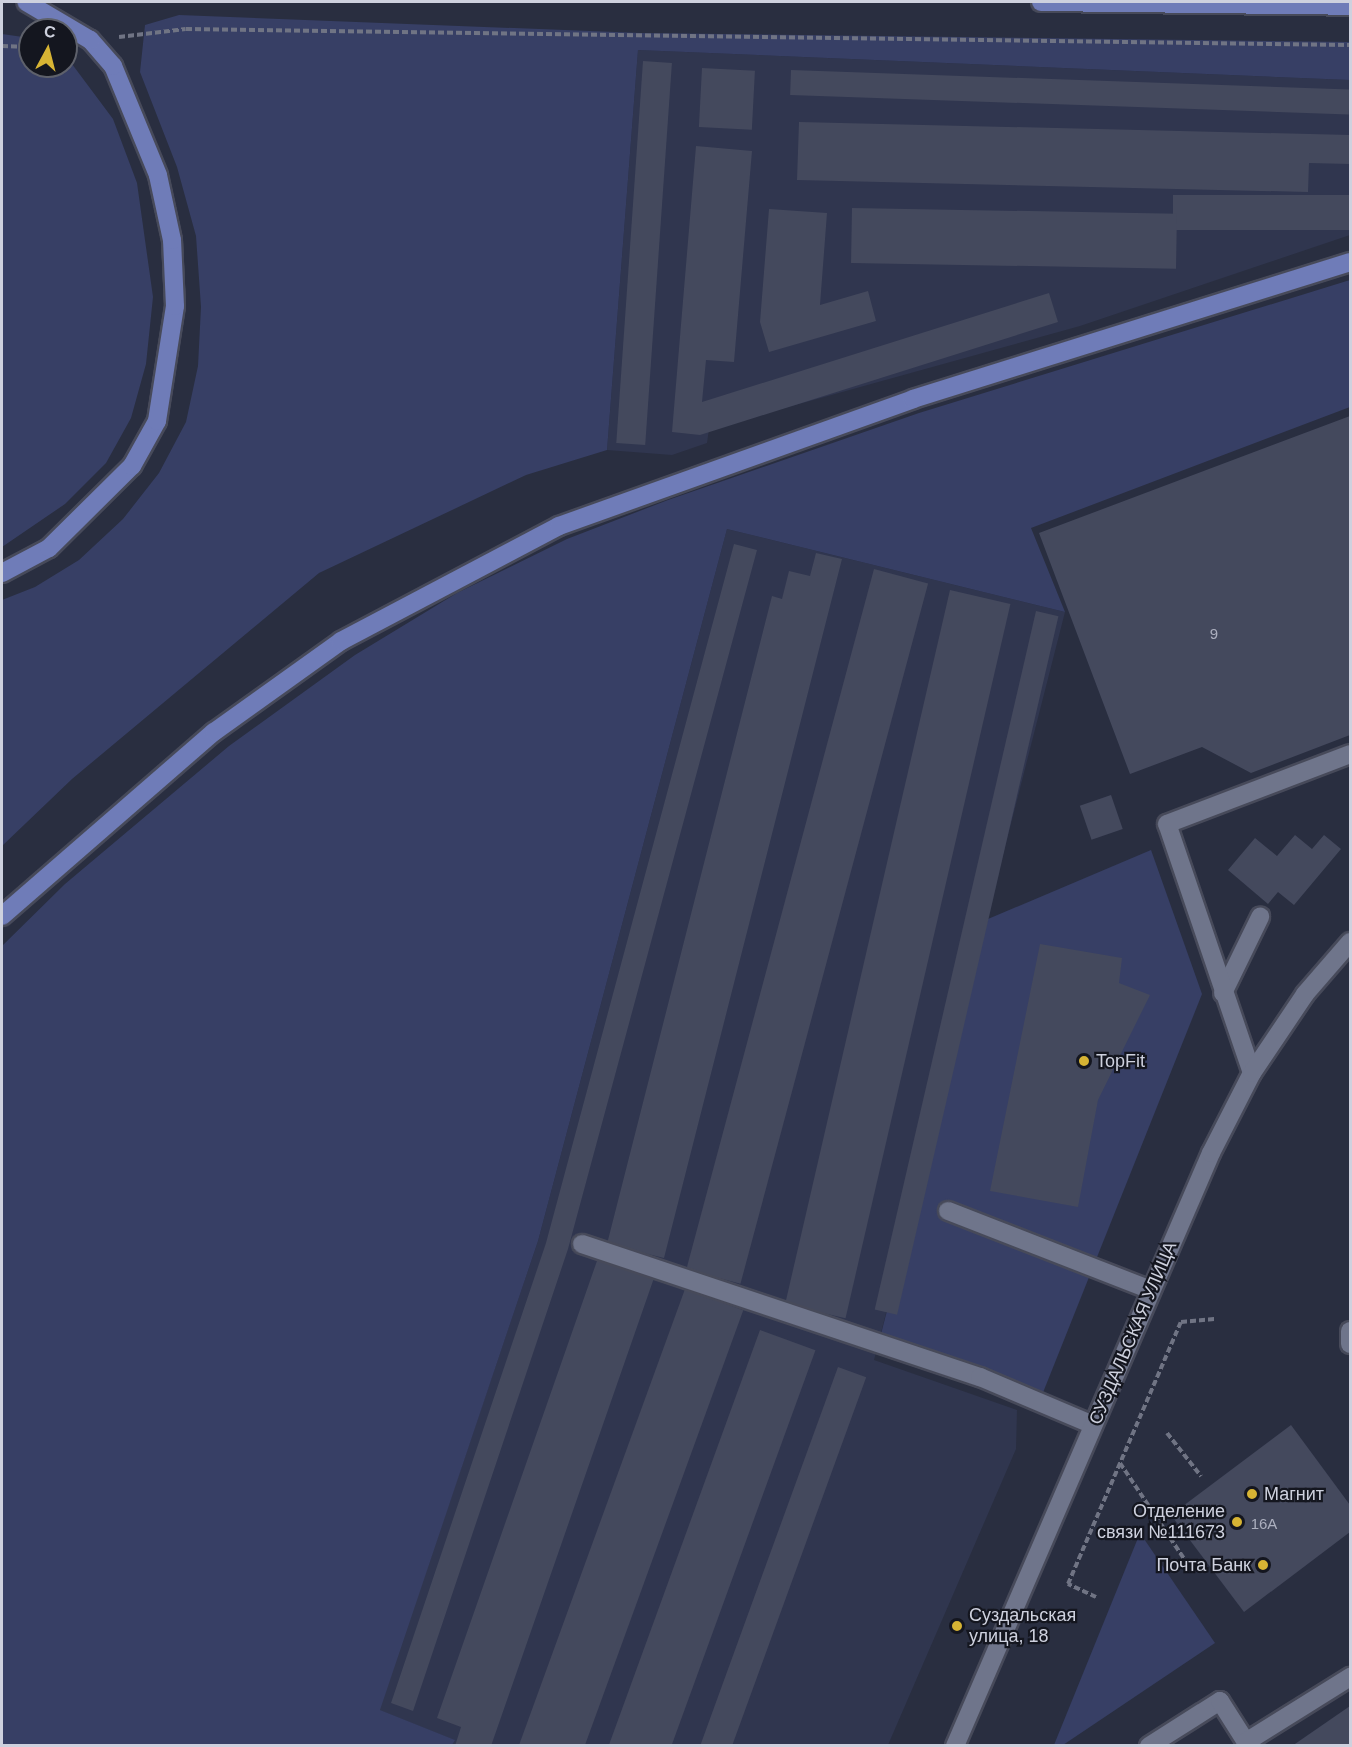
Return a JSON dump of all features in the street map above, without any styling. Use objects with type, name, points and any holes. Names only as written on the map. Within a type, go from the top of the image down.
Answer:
[{"type":"main road","points":[[2,573],[49,548],[132,466],[156,421],[169,366],[175,306],[172,240],[158,175],[113,66],[90,40],[26,2]]},
{"type":"main road","points":[[1041,2],[1350,6]]},
{"type":"main road","points":[[2,916],[214,732],[341,641],[559,526],[913,399],[1350,262]]},
{"type":"street","points":[[1252,1073],[1167,824],[1350,754]]},
{"type":"street","points":[[1223,993],[1260,916]]},
{"type":"street","name":"СУЗДАЛЬСКАЯ УЛИЦА","points":[[955,1746],[1151,1290],[1252,1073],[1305,994],[1350,942]]},
{"type":"street","points":[[948,1211],[1151,1290]]},
{"type":"street","points":[[582,1244],[980,1377],[1093,1425]]},
{"type":"street","points":[[1350,1331],[1350,1344]]},
{"type":"street","points":[[1149,1746],[1220,1701],[1246,1742],[1350,1677]]},
{"type":"path","points":[[90,40],[186,29],[1350,45]]},
{"type":"path","points":[[2,46],[18,47]]},
{"type":"path","points":[[1096,1597],[1068,1584],[1120,1462],[1181,1322],[1217,1319]]},
{"type":"path","points":[[1167,1433],[1201,1476]]},
{"type":"path","points":[[1120,1462],[1189,1566]]},
{"type":"shaded area","points":[[179,15],[641,33],[1350,42],[1350,80],[638,50],[607,450],[526,475],[319,573],[72,779],[2,846],[2,600],[35,587],[79,560],[123,519],[159,473],[186,422],[198,366],[201,307],[196,236],[177,167],[140,72],[145,25]]},
{"type":"shaded area","points":[[2,34],[18,36],[18,78],[78,78],[78,72],[113,119],[137,183],[153,297],[146,364],[131,418],[106,463],[65,504],[2,547]]},
{"type":"shaded area","points":[[638,50],[1350,80],[1350,235],[1080,326],[709,429],[707,443],[672,455],[607,450]]},
{"type":"shaded area","points":[[1350,280],[1350,407],[1031,528],[1065,612],[727,529],[538,1241],[380,1710],[455,1740],[452,1745],[2,1745],[2,946],[65,884],[229,746],[355,655],[457,593],[567,539],[668,500],[919,413]]},
{"type":"shaded area","points":[[727,529],[1065,612],[874,1360],[1017,1410],[1016,1449],[888,1745],[452,1745],[454,1740],[379,1710],[538,1241]]},
{"type":"shaded area","points":[[1151,850],[1202,994],[1042,1395],[881,1334],[988,919]]},
{"type":"shaded area","points":[[1140,1533],[1215,1643],[1063,1745],[1054,1745]]},
{"type":"building","points":[[643,61],[672,63],[645,445],[616,443]]},
{"type":"building","points":[[702,68],[755,71],[752,130],[699,127]]},
{"type":"building","points":[[791,70],[1350,90],[1349,114],[790,95]]},
{"type":"building","points":[[799,122],[1350,135],[1350,164],[1309,163],[1308,192],[797,180]]},
{"type":"building","points":[[696,146],[752,151],[734,362],[706,360],[702,402],[1049,293],[1058,322],[700,435],[672,432]]},
{"type":"building","points":[[1173,195],[1350,195],[1350,230],[1173,230]]},
{"type":"building","points":[[852,208],[1177,214],[1176,269],[851,263]]},
{"type":"building","points":[[769,209],[827,213],[820,305],[868,291],[876,321],[769,352],[760,322]]},
{"type":"building","points":[[1350,416],[1350,735],[1251,773],[1202,747],[1130,774],[1039,533]]},
{"type":"building","points":[[734,544],[757,550],[568,1249],[413,1711],[391,1703],[546,1243]]},
{"type":"building","points":[[816,553],[842,559],[664,1258],[607,1244],[772,596],[782,599],[789,571],[810,576]]},
{"type":"building","points":[[874,569],[928,583],[740,1284],[686,1269]]},
{"type":"building","points":[[950,590],[1010,604],[846,1318],[785,1304]]},
{"type":"building","points":[[1036,611],[1058,616],[897,1315],[875,1310]]},
{"type":"building","points":[[1111,795],[1123,829],[1092,840],[1080,806]]},
{"type":"building","points":[[1295,835],[1312,849],[1324,835],[1341,849],[1294,905],[1278,892],[1268,904],[1228,870],[1255,838],[1277,856]]},
{"type":"building","points":[[1040,944],[1122,958],[1119,983],[1150,995],[1098,1100],[1078,1207],[990,1191]]},
{"type":"building","points":[[598,1258],[654,1278],[491,1746],[455,1746],[461,1727],[437,1718]]},
{"type":"building","points":[[685,1289],[743,1310],[585,1746],[519,1746]]},
{"type":"building","points":[[760,1330],[815,1350],[671,1746],[609,1746]]},
{"type":"building","points":[[838,1367],[866,1377],[732,1746],[700,1746]]},
{"type":"building","points":[[1291,1425],[1350,1505],[1350,1532],[1244,1612],[1171,1515]]},
{"type":"building","points":[[1350,1706],[1350,1746],[1292,1746]]},
{"type":"place","name":"TopFit","points":[[1084,1061]]},
{"type":"place","name":"Магнит","points":[[1252,1494]]},
{"type":"place","name":"Отделение связи №111673","points":[[1237,1522]]},
{"type":"place","name":"Почта Банк","points":[[1263,1565]]},
{"type":"place","name":"Суздальская улица, 18","points":[[957,1626]]}]
